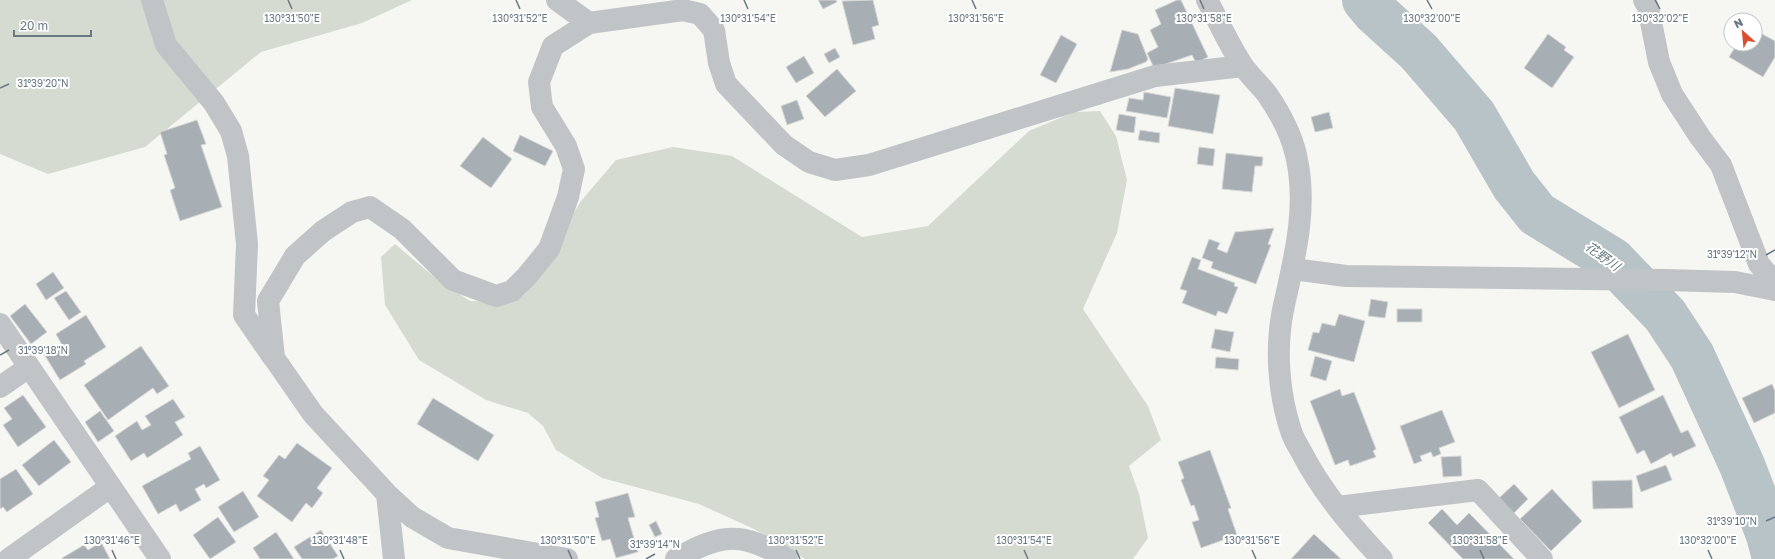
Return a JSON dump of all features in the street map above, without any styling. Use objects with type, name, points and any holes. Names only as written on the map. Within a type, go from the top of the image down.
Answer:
[{"type":"street","points":[[152,0],[166,45],[214,103],[230,131],[238,156],[247,244],[244,315],[313,414],[387,494],[412,517],[448,538],[567,559]]},
{"type":"street","points":[[557,0],[589,23]]},
{"type":"street","points":[[1207,0],[1243,66],[1266,94],[1284,120],[1296,155],[1301,184],[1300,229],[1284,307],[1279,351],[1282,395],[1291,432],[1311,471],[1337,507],[1363,539],[1382,559]]},
{"type":"street","points":[[1644,0],[1648,7],[1659,62],[1672,94],[1700,138],[1721,165],[1759,264],[1775,283]]},
{"type":"street","points":[[274,358],[268,301],[295,256],[323,231],[352,212],[370,207],[402,229],[453,280],[496,296],[512,291],[527,276],[549,249],[568,197],[574,168],[566,146],[542,107],[539,82],[553,46],[589,23],[683,10],[700,14],[714,30],[719,63],[726,84],[784,145],[809,162],[835,170],[869,164],[1155,76],[1243,66]]},
{"type":"street","points":[[1293,269],[1346,276],[1570,278],[1735,282],[1775,290]]},
{"type":"street","points":[[0,324],[160,559]]},
{"type":"street","points":[[0,387],[29,367]]},
{"type":"street","points":[[9,559],[110,487]]},
{"type":"street","points":[[1337,507],[1478,490],[1542,559]]},
{"type":"street","points":[[387,494],[394,559]]},
{"type":"street","points":[[676,559],[698,547],[716,540],[746,539],[770,548],[787,559]]},
{"type":"shaded area","points":[[0,0],[412,0],[362,23],[261,52],[145,147],[48,174],[0,154]]},
{"type":"shaded area","points":[[1100,111],[1116,136],[1127,180],[1117,233],[1083,309],[1148,406],[1161,440],[1129,466],[1139,494],[1148,538],[1133,559],[805,559],[754,529],[699,504],[602,478],[556,450],[543,426],[528,413],[486,400],[419,360],[385,305],[381,257],[395,244],[439,281],[470,301],[511,302],[525,294],[581,201],[616,160],[673,147],[732,156],[862,237],[928,226],[1029,131],[1074,112]]},
{"type":"building","points":[[818,0],[836,0],[837,2],[823,9]]},
{"type":"building","points":[[873,0],[879,25],[872,27],[875,39],[853,45],[842,1]]},
{"type":"building","points":[[1177,0],[1181,0],[1208,57],[1196,63],[1192,55],[1154,68],[1147,53],[1158,47],[1150,30],[1161,24],[1155,10]]},
{"type":"building","points":[[1122,30],[1138,34],[1148,59],[1146,62],[1128,69],[1110,72]]},
{"type":"building","points":[[1548,34],[1566,47],[1564,50],[1574,57],[1552,88],[1524,68]]},
{"type":"building","points":[[1763,34],[1775,41],[1775,57],[1763,77],[1729,57],[1732,52],[1763,52]]},
{"type":"building","points":[[1061,35],[1077,44],[1056,83],[1040,75]]},
{"type":"building","points":[[835,48],[840,57],[829,63],[824,54]]},
{"type":"building","points":[[804,56],[814,73],[796,83],[786,67]]},
{"type":"building","points":[[837,69],[856,91],[825,117],[806,96]]},
{"type":"building","points":[[1175,88],[1220,95],[1213,134],[1168,126]]},
{"type":"building","points":[[1144,92],[1171,97],[1167,118],[1126,111],[1129,98],[1143,100]]},
{"type":"building","points":[[797,100],[804,119],[787,125],[781,106]]},
{"type":"building","points":[[1329,112],[1333,128],[1315,132],[1311,117]]},
{"type":"building","points":[[1119,114],[1136,117],[1134,133],[1116,130]]},
{"type":"building","points":[[197,120],[206,144],[201,145],[222,207],[180,221],[170,190],[175,188],[164,155],[167,154],[160,132]]},
{"type":"building","points":[[1140,130],[1160,133],[1159,143],[1138,140]]},
{"type":"building","points":[[520,135],[553,151],[545,166],[513,151]]},
{"type":"building","points":[[483,137],[512,159],[491,188],[460,166]]},
{"type":"building","points":[[1199,147],[1215,149],[1213,166],[1197,164]]},
{"type":"building","points":[[1226,153],[1263,157],[1262,166],[1255,166],[1252,192],[1222,189]]},
{"type":"building","points":[[1274,228],[1268,244],[1271,245],[1256,284],[1211,268],[1213,262],[1202,258],[1209,239],[1220,243],[1217,249],[1227,253],[1235,232]]},
{"type":"building","points":[[1192,257],[1201,260],[1198,269],[1235,283],[1234,286],[1238,287],[1227,314],[1218,311],[1216,316],[1182,303],[1187,291],[1180,289]]},
{"type":"building","points":[[53,272],[64,288],[46,300],[36,284]]},
{"type":"building","points":[[66,291],[81,312],[69,320],[54,298]]},
{"type":"building","points":[[1371,299],[1388,302],[1385,318],[1368,316]]},
{"type":"building","points":[[25,304],[47,332],[31,344],[10,316]]},
{"type":"building","points":[[1397,309],[1422,309],[1422,322],[1397,322]]},
{"type":"building","points":[[1339,314],[1365,321],[1354,362],[1308,350],[1313,332],[1319,333],[1322,323],[1335,326]]},
{"type":"building","points":[[86,315],[106,347],[84,361],[86,364],[60,380],[42,351],[52,344],[55,349],[62,345],[56,334]]},
{"type":"building","points":[[1215,329],[1234,332],[1230,352],[1211,348]]},
{"type":"building","points":[[1628,334],[1655,390],[1619,408],[1591,352]]},
{"type":"building","points":[[141,346],[169,386],[157,394],[153,388],[108,420],[84,385]]},
{"type":"building","points":[[1315,356],[1332,361],[1326,381],[1310,376]]},
{"type":"building","points":[[1216,357],[1239,359],[1238,370],[1215,368]]},
{"type":"building","points":[[1772,384],[1775,391],[1775,413],[1754,423],[1742,398]]},
{"type":"building","points":[[1340,389],[1342,396],[1354,392],[1376,449],[1373,451],[1376,457],[1350,466],[1348,460],[1335,465],[1310,401]]},
{"type":"building","points":[[23,395],[46,427],[18,447],[3,425],[12,419],[4,408]]},
{"type":"building","points":[[1663,395],[1681,433],[1688,430],[1696,446],[1673,457],[1671,453],[1651,464],[1644,450],[1637,454],[1619,417]]},
{"type":"building","points":[[433,398],[494,435],[478,461],[417,424]]},
{"type":"building","points":[[173,399],[185,417],[175,422],[183,435],[147,458],[144,453],[131,461],[115,436],[137,421],[142,430],[151,425],[145,416]]},
{"type":"building","points":[[1442,410],[1455,442],[1439,448],[1441,454],[1433,457],[1431,452],[1420,456],[1422,461],[1414,464],[1400,426]]},
{"type":"building","points":[[100,411],[114,431],[98,442],[85,422]]},
{"type":"building","points":[[54,440],[71,462],[39,486],[22,465]]},
{"type":"building","points":[[297,443],[332,468],[317,488],[323,493],[312,508],[306,503],[292,522],[257,496],[269,480],[263,476],[279,455],[285,459]]},
{"type":"building","points":[[200,446],[220,480],[206,488],[204,484],[195,489],[201,500],[180,512],[176,504],[158,514],[142,486],[191,459],[188,453]]},
{"type":"building","points":[[1210,450],[1231,508],[1228,509],[1237,535],[1201,548],[1192,522],[1199,520],[1194,505],[1191,506],[1181,480],[1184,478],[1178,462]]},
{"type":"building","points":[[1461,456],[1462,476],[1443,477],[1441,457]]},
{"type":"building","points":[[1666,465],[1672,480],[1641,492],[1636,476]]},
{"type":"building","points":[[16,469],[33,494],[7,512],[3,507],[0,509],[0,479]]},
{"type":"building","points":[[1632,480],[1633,508],[1593,509],[1592,481]]},
{"type":"building","points":[[1514,484],[1528,499],[1514,513],[1499,498]]},
{"type":"building","points":[[1552,489],[1582,521],[1551,551],[1520,519]]},
{"type":"building","points":[[243,491],[259,517],[234,532],[218,507]]},
{"type":"building","points":[[628,493],[635,517],[628,518],[638,552],[616,558],[610,539],[602,541],[595,518],[599,517],[595,502]]},
{"type":"building","points":[[1442,509],[1457,525],[1469,513],[1514,559],[1463,559],[1428,523]]},
{"type":"building","points":[[218,517],[236,542],[210,559],[193,535]]},
{"type":"building","points":[[656,521],[662,534],[655,537],[649,525]]},
{"type":"building","points":[[321,530],[338,556],[333,559],[302,559],[294,547]]},
{"type":"building","points":[[276,532],[294,559],[260,559],[253,548]]},
{"type":"building","points":[[1314,534],[1341,559],[1291,559]]},
{"type":"building","points":[[101,542],[110,559],[62,558],[84,545],[88,550]]},
{"type":"waterway","name":"花野川","points":[[1365,0],[1375,12],[1419,52],[1474,116],[1514,185],[1537,214],[1612,260],[1665,315],[1692,356],[1742,465],[1769,535],[1775,558]]}]
